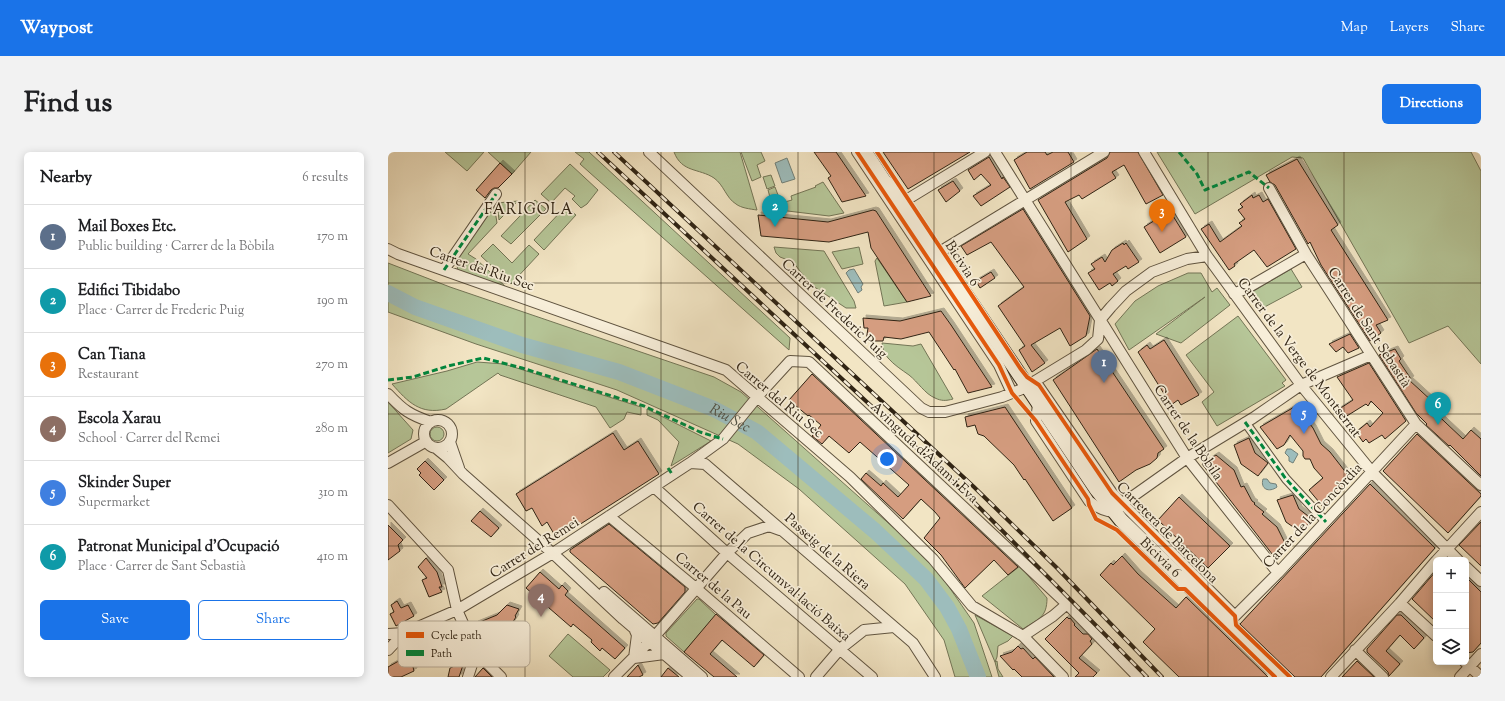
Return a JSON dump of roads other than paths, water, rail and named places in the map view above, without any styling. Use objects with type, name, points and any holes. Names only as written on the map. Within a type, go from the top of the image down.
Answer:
[{"type":"main road","name":"Carretera de Barcelona","points":[[865,152],[884,180],[903,202],[962,288],[1031,384],[1038,404],[1097,490],[1118,508],[1121,520],[1231,620],[1282,677]]},
{"type":"main road","name":"Carretera de Barcelona","points":[[874,152],[894,182],[903,202]]},
{"type":"street","name":"Carrer de Frederic Puig","points":[[649,152],[921,408],[929,412],[945,412],[997,399],[1031,384],[1086,350],[1098,339],[1100,320]]},
{"type":"street","points":[[857,152],[999,365],[1012,393]]},
{"type":"street","points":[[903,202],[985,152]]},
{"type":"street","name":"Carrer de la Bòbila","points":[[995,152],[1187,458],[1278,573]]},
{"type":"street","points":[[938,253],[1104,152]]},
{"type":"street","name":"Carrer de la Verge de Montserrat","points":[[1144,152],[1208,256],[1301,385],[1372,472],[1455,557]]},
{"type":"street","name":"Carrer de Sant Sebastià","points":[[1269,188],[1306,254],[1416,424],[1481,485]]},
{"type":"street","points":[[444,270],[496,194]]},
{"type":"street","name":"Carrer del Riu Sec","points":[[388,248],[398,254],[726,370],[850,477],[933,559],[972,606],[1023,636],[1063,677]]},
{"type":"street","points":[[1234,294],[1306,254]]},
{"type":"street","points":[[1100,320],[1126,291],[1152,272],[1187,259],[1208,256]]},
{"type":"street","points":[[1118,508],[1187,458],[1301,385],[1371,355]]},
{"type":"street","name":"Avinguda d'Adam i Eva","points":[[757,397],[790,361],[809,362],[1068,606]]},
{"type":"street","name":"Carretera de Barcelona","points":[[1031,384],[1112,493],[1118,508]]},
{"type":"street","points":[[388,394],[400,406],[414,416],[431,422],[440,420],[448,424],[452,432],[450,442],[461,471]]},
{"type":"street","name":"Carrer del Remei","points":[[432,621],[457,610],[553,553],[654,487],[670,471],[690,462],[722,439],[757,397]]},
{"type":"street","points":[[414,416],[428,445],[437,449],[448,458],[633,626],[651,641],[702,677]]},
{"type":"street","points":[[425,437],[425,428],[431,422]]},
{"type":"street","points":[[1245,422],[1286,479],[1326,522]]},
{"type":"street","name":"Carrer de la Concòrdia","points":[[1231,620],[1278,573],[1416,424]]},
{"type":"street","points":[[388,463],[425,437]]},
{"type":"street","points":[[437,449],[445,447],[450,442]]},
{"type":"street","name":"Passeig de la Riera","points":[[690,462],[705,464],[913,643],[935,677]]},
{"type":"street","name":"Carrer de la Circumval·lació Baixa","points":[[654,487],[727,553],[872,677]]},
{"type":"street","points":[[388,505],[448,570],[457,610],[462,621]]},
{"type":"street","points":[[1439,557],[1481,512]]},
{"type":"street","name":"Carrer de la Pau","points":[[609,516],[696,588],[799,677]]},
{"type":"street","points":[[614,677],[634,655],[651,641],[727,553],[748,533],[769,526],[782,530]]},
{"type":"street","points":[[1331,677],[1400,603],[1433,564]]},
{"type":"street","points":[[1469,570],[1481,581]]},
{"type":"street","points":[[576,574],[593,584],[617,602],[651,641],[662,647],[697,677]]},
{"type":"street","points":[[598,595],[617,608],[664,654],[691,677]]},
{"type":"street","points":[[1400,603],[1433,633]]},
{"type":"street","points":[[1023,636],[1068,606],[1138,677]]},
{"type":"street","points":[[633,626],[636,635],[634,655]]},
{"type":"street","points":[[816,677],[840,649],[864,630],[894,627]]},
{"type":"street","points":[[388,634],[398,633]]},
{"type":"street","points":[[388,650],[398,639]]},
{"type":"street","points":[[1356,650],[1383,677]]},
{"type":"street","points":[[634,655],[649,656],[664,654]]},
{"type":"street","points":[[1469,663],[1481,654]]},
{"type":"street","points":[[1460,677],[1466,665]]},
{"type":"street","points":[[1468,665],[1481,677]]},
{"type":"street","points":[[468,677],[471,667]]},
{"type":"street","points":[[491,667],[501,677]]},
{"type":"water","points":[[787,158],[795,179],[782,183],[775,163]]},
{"type":"water","points":[[854,269],[863,284],[861,287],[862,290],[858,293],[846,273],[849,270]]},
{"type":"water","points":[[1287,449],[1291,449],[1298,454],[1293,463],[1289,461],[1289,457],[1285,453]]},
{"type":"water","points":[[1263,479],[1267,479],[1270,483],[1276,484],[1277,487],[1271,490],[1264,488],[1262,482]]},
{"type":"waterway","name":"Riu Sec","points":[[388,293],[415,307],[522,345],[619,372],[714,409],[757,432],[875,531],[926,579],[947,607],[959,629],[978,677]]},
{"type":"railway","points":[[598,152],[967,495],[1147,677]]},
{"type":"railway","points":[[614,152],[974,487],[1057,568],[1162,677]]},
{"type":"place","name":"Edifici Tibidabo","points":[[775,227]]},
{"type":"place","name":"Can Tiana","points":[[1162,232]]},
{"type":"place","name":"Mail Boxes Etc.","points":[[1104,383]]},
{"type":"place","name":"Patronat Municipal d'Ocupació","points":[[1438,425]]},
{"type":"place","name":"Skinder Super","points":[[1304,434]]},
{"type":"place","name":"Escola Xarau","points":[[541,617]]},
{"type":"district","name":"FARIGOLA","points":[[529,209]]}]
